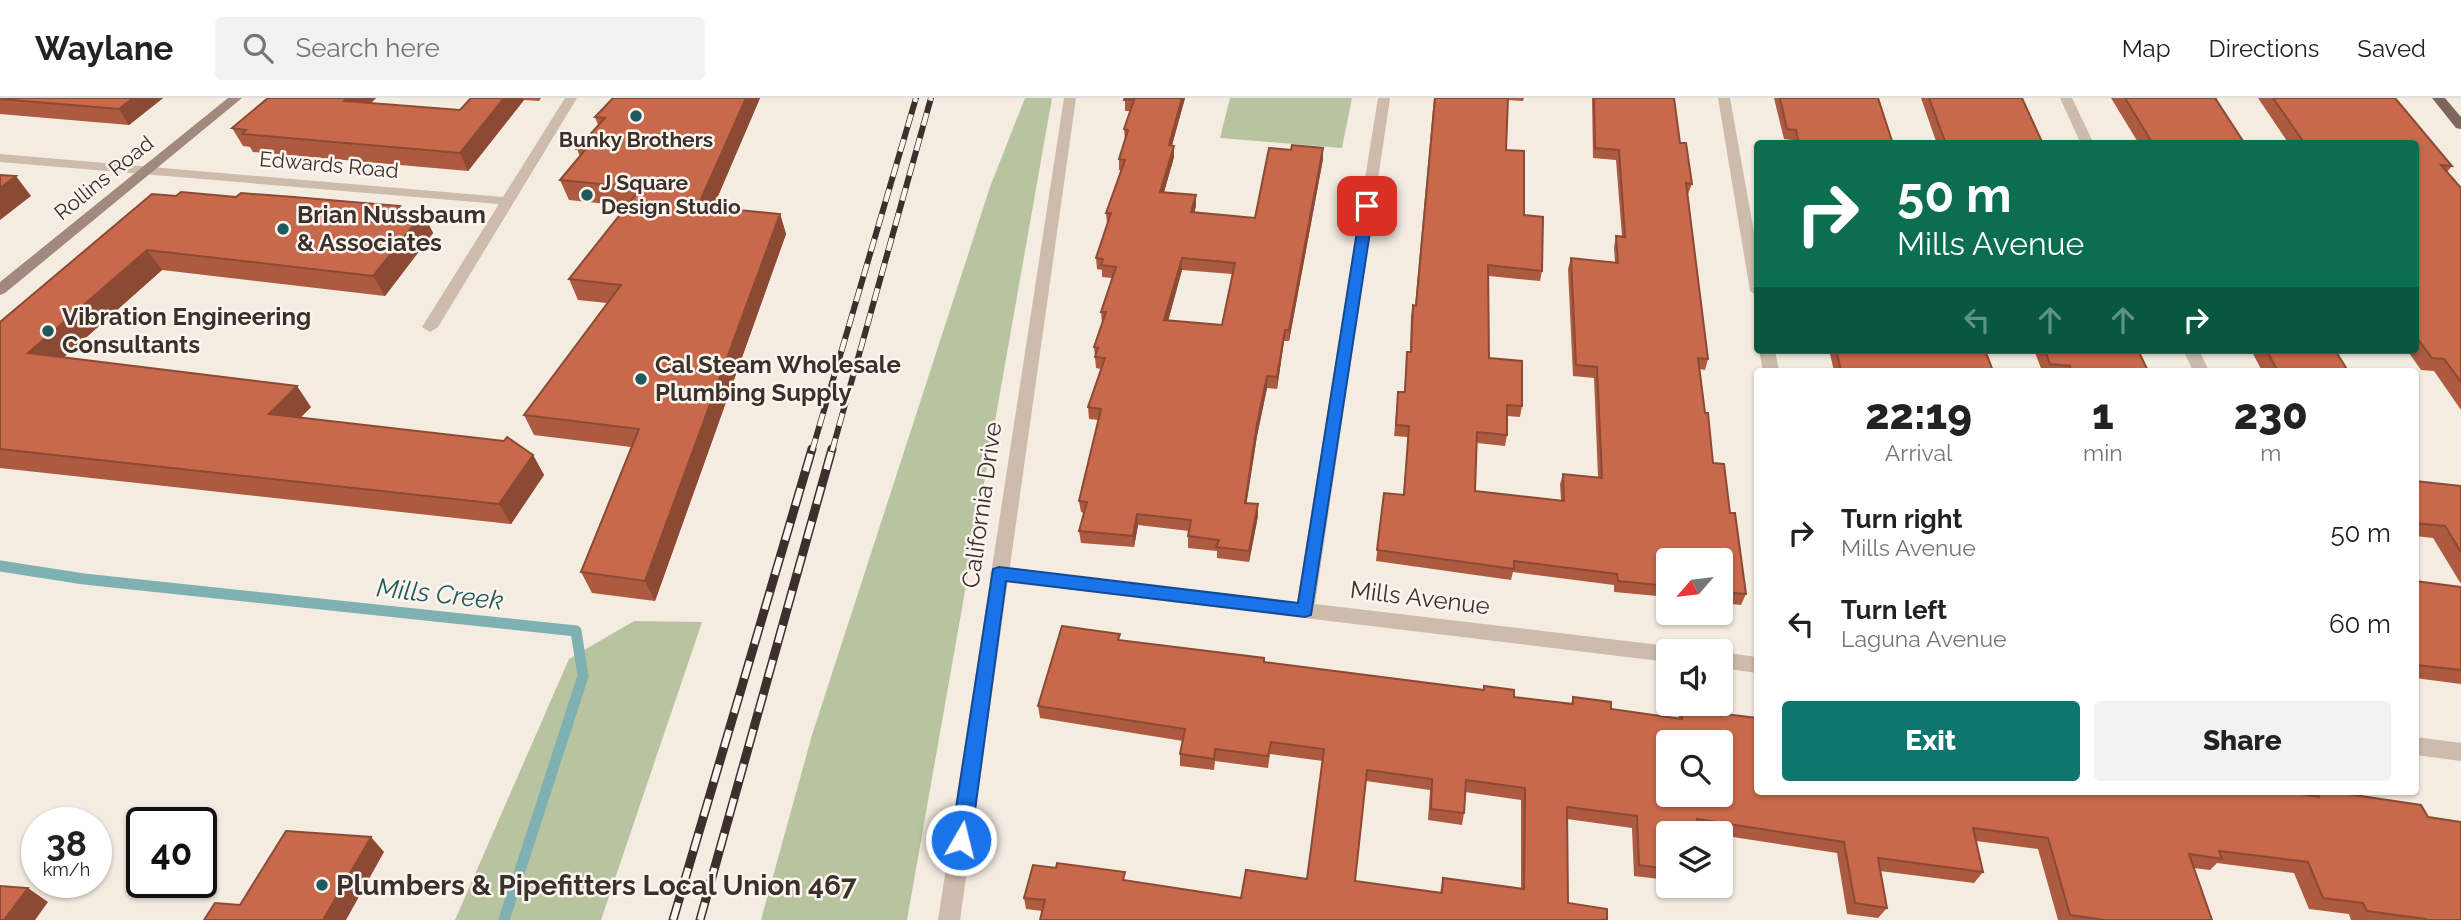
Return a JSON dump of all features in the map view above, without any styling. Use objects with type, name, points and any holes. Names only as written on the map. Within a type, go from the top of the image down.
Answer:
[{"type":"main road","name":"Rollins Road","points":[[0,290],[236,98]]},
{"type":"main road","points":[[2438,98],[2461,125]]},
{"type":"street","points":[[430,327],[571,98]]},
{"type":"street","name":"California Drive","points":[[949,920],[1070,98]]},
{"type":"street","points":[[1305,610],[1384,98]]},
{"type":"street","points":[[1724,98],[1754,273]]},
{"type":"street","points":[[2066,98],[2086,140]]},
{"type":"street","name":"Edwards Road","points":[[0,158],[507,201]]},
{"type":"street","name":"Mills Avenue","points":[[999,573],[1656,653]]},
{"type":"street","points":[[1733,662],[1754,665]]},
{"type":"street","points":[[2419,747],[2461,752]]},
{"type":"green space","points":[[1025,98],[1052,98],[907,920],[761,920],[812,735],[990,187]]},
{"type":"green space","points":[[1230,98],[1352,98],[1342,148],[1220,138]]},
{"type":"green space","points":[[634,621],[702,622],[601,920],[455,920],[569,659]]},
{"type":"building","points":[[0,98],[133,98],[119,109]]},
{"type":"building","points":[[268,98],[347,98],[344,101],[460,110],[471,98],[504,98],[460,153],[242,134],[246,130],[232,128]]},
{"type":"building","points":[[613,98],[746,98],[698,206],[780,214],[645,581],[581,572],[639,429],[524,415],[621,285],[569,279],[641,188],[560,180],[586,149],[577,149],[605,118],[595,117]]},
{"type":"building","points":[[1182,98],[1169,145],[1174,146],[1160,192],[1196,195],[1191,212],[1255,218],[1269,148],[1291,150],[1292,145],[1323,148],[1289,330],[1285,330],[1277,377],[1267,376],[1257,424],[1245,503],[1258,504],[1249,551],[1216,547],[1219,540],[1188,536],[1191,520],[1137,514],[1133,536],[1079,531],[1087,502],[1079,501],[1101,409],[1088,407],[1105,358],[1095,357],[1098,348],[1094,347],[1106,312],[1101,312],[1116,267],[1101,265],[1103,259],[1096,258],[1111,213],[1106,213],[1125,160],[1119,159],[1128,130],[1124,129],[1134,100],[1124,100]],"holes":[[[1182,258],[1235,263],[1222,325],[1164,320]]]},
{"type":"building","points":[[1435,98],[1508,98],[1506,150],[1524,151],[1524,215],[1543,217],[1542,271],[1488,265],[1489,358],[1522,361],[1522,406],[1507,405],[1507,435],[1477,432],[1475,491],[1564,501],[1563,474],[1602,478],[1597,367],[1576,365],[1571,258],[1618,263],[1616,236],[1625,237],[1619,150],[1595,148],[1594,98],[1674,98],[1680,143],[1686,143],[1692,184],[1686,183],[1708,359],[1698,358],[1705,413],[1708,413],[1713,463],[1724,464],[1730,513],[1735,513],[1746,594],[1733,593],[1733,548],[1656,548],[1656,585],[1618,581],[1617,574],[1514,561],[1514,569],[1377,550],[1384,493],[1404,495],[1409,426],[1396,425],[1398,392],[1405,392],[1407,352],[1411,352],[1413,305],[1416,306]]},
{"type":"building","points":[[1780,98],[1878,98],[1892,140],[1798,140],[1796,130],[1787,129]]},
{"type":"building","points":[[1929,98],[2022,98],[2041,140],[1945,140]]},
{"type":"building","points":[[2125,98],[2215,98],[2242,140],[2151,140]]},
{"type":"building","points":[[2273,98],[2395,98],[2452,166],[2441,165],[2461,188],[2461,382],[2444,359],[2432,358],[2419,340],[2419,140],[2302,140]]},
{"type":"building","points":[[0,175],[16,176],[0,188]]},
{"type":"building","points":[[181,192],[236,197],[241,193],[400,206],[396,211],[423,213],[373,276],[147,250],[28,353],[297,386],[269,414],[504,441],[507,437],[533,455],[499,504],[0,449],[0,322],[152,194],[176,196]]},
{"type":"building","points":[[1837,354],[1987,354],[1992,368],[1840,368]]},
{"type":"building","points":[[2046,354],[2140,354],[2147,368],[2070,368],[2050,364]]},
{"type":"building","points":[[2268,354],[2337,354],[2346,368],[2276,368]]},
{"type":"building","points":[[2419,481],[2461,486],[2461,552],[2445,526],[2419,523]]},
{"type":"building","points":[[2419,582],[2461,587],[2461,670],[2419,665]]},
{"type":"building","points":[[1062,626],[1120,634],[1118,640],[1264,658],[1264,662],[1484,690],[1484,686],[1514,690],[1514,697],[1573,704],[1573,697],[1611,702],[1611,709],[1656,716],[1682,719],[1682,716],[1754,718],[1754,795],[2354,795],[2421,805],[2428,817],[2461,822],[2461,920],[2427,920],[2367,911],[2363,903],[2323,898],[2308,862],[2219,851],[2222,859],[2189,854],[2212,920],[2105,920],[2070,915],[2048,838],[1973,828],[1983,872],[1878,858],[1887,908],[1855,903],[1844,842],[1733,825],[1733,821],[1656,821],[1656,867],[1639,865],[1637,816],[1567,807],[1568,903],[1607,909],[1607,920],[1040,920],[1045,900],[1024,898],[1033,865],[1056,868],[1057,863],[1125,872],[1123,880],[1241,898],[1246,870],[1307,879],[1324,749],[1271,742],[1268,756],[1215,749],[1214,759],[1180,754],[1185,729],[1038,706]],"holes":[[[1367,770],[1432,779],[1431,809],[1464,813],[1466,780],[1525,788],[1524,889],[1443,878],[1442,893],[1355,881]]]},
{"type":"building","points":[[286,831],[371,837],[323,920],[204,920],[215,903],[240,905]]},
{"type":"building","points":[[0,886],[21,888],[21,897],[4,920],[0,920]]},
{"type":"waterway","name":"Mills Creek","points":[[0,566],[84,579],[576,631],[583,676],[504,920]]},
{"type":"railway","points":[[812,451],[916,98]]},
{"type":"railway","points":[[832,451],[931,98]]},
{"type":"railway","points":[[673,920],[812,449]]},
{"type":"railway","points":[[700,920],[832,449]]},
{"type":"place","name":"Bunky Brothers","points":[[636,116]]},
{"type":"place","name":"J Square Design Studio","points":[[587,195]]},
{"type":"place","name":"Brian Nussbaum & Associates","points":[[283,229]]},
{"type":"place","name":"Vibration Engineering Consultants","points":[[48,331]]},
{"type":"place","name":"Cal Steam Wholesale Plumbing Supply","points":[[641,379]]},
{"type":"place","name":"Plumbers & Pipefitters Local Union 467","points":[[322,885]]},
{"type":"route","points":[[961,840],[999,573],[1305,610],[1367,206]]}]
